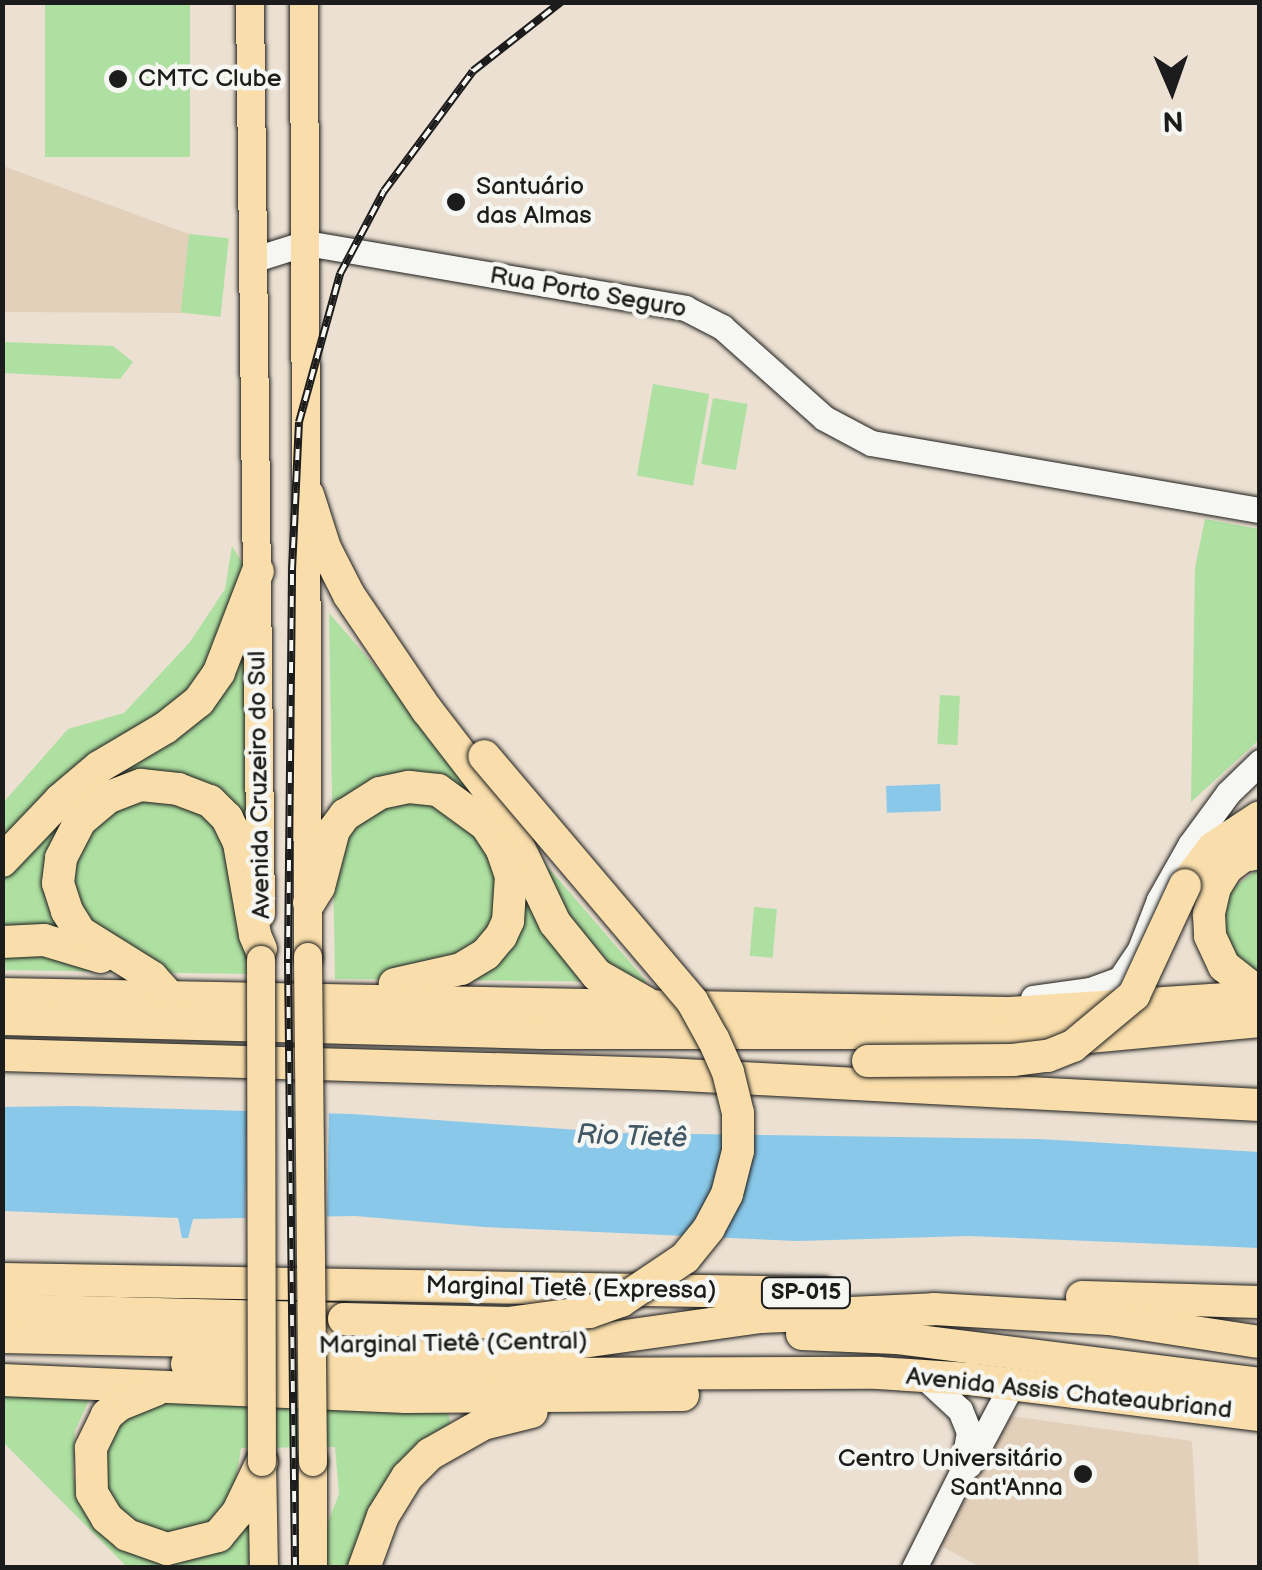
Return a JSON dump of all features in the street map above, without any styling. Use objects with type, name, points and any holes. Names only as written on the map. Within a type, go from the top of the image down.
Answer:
[{"type":"highway","points":[[308,495],[336,572],[427,710],[505,814],[542,900],[569,945],[597,974],[650,1005]]},
{"type":"highway","points":[[2,861],[99,766],[165,728],[210,688],[258,571]]},
{"type":"highway","points":[[4,1335],[344,1319],[508,1323],[589,1312],[656,1280],[684,1258],[709,1228],[727,1194],[738,1150],[738,1113],[728,1072],[713,1039],[692,1001],[484,756],[395,658]]},
{"type":"highway","points":[[168,994],[80,932],[66,911],[58,883],[61,858],[80,821],[109,797],[141,785],[178,788],[210,801],[227,818],[239,843],[254,935],[262,955]]},
{"type":"highway","points":[[309,903],[320,887],[334,830],[345,815],[380,793],[409,787],[438,790],[486,825],[502,850],[511,876],[508,921],[486,954],[461,970],[356,990],[346,997]]},
{"type":"highway","points":[[422,1069],[464,1059],[868,1061],[1048,1056],[1073,1046],[1134,995],[1184,885],[1212,848],[1244,833],[1260,816]]},
{"type":"highway","points":[[1260,854],[1243,856],[1227,868],[1215,886],[1209,914],[1210,936],[1224,966],[1260,995]]},
{"type":"highway","points":[[2,942],[44,940],[129,963]]},
{"type":"highway","points":[[2,994],[346,997],[1010,1012],[1260,995]]},
{"type":"highway","points":[[2,1019],[542,1033],[868,1033],[1067,1039],[1260,1021]]},
{"type":"highway","points":[[2,1055],[346,1068],[664,1074],[1260,1105]]},
{"type":"highway","name":"Marginal Tietê (Expressa)","points":[[2,1279],[1260,1302]]},
{"type":"highway","name":"Marginal Tietê (Central)","points":[[4,1335],[540,1348],[733,1320],[934,1309],[1109,1319],[1260,1342]]},
{"type":"highway","points":[[733,1320],[750,1334],[848,1334],[1260,1384]]},
{"type":"highway","name":"Avenida Assis Chateaubriand","points":[[4,1335],[424,1373],[923,1376],[1260,1415]]},
{"type":"highway","points":[[689,1372],[706,1360],[775,1353],[979,1358],[998,1350]]},
{"type":"highway","points":[[2,1380],[406,1397],[600,1397],[818,1390],[840,1388],[878,1374]]},
{"type":"highway","points":[[168,1386],[118,1405],[107,1415],[91,1448],[92,1493],[107,1518],[127,1535],[167,1549],[218,1536],[238,1512],[262,1462]]},
{"type":"highway","points":[[364,1568],[383,1516],[406,1477],[430,1454],[483,1424],[574,1409],[600,1397]]},
{"type":"main road","name":"Avenida Cruzeiro do Sul","points":[[250,2],[262,955],[264,1568]]},
{"type":"main road","points":[[293,2],[304,36]]},
{"type":"main road","name":"Avenida Cruzeiro do Sul","points":[[304,2],[313,1568]]},
{"type":"street","name":"Rua Porto Seguro","points":[[252,260],[306,243],[685,308],[722,327],[824,418],[849,434],[872,442],[1260,510]]},
{"type":"street","points":[[1010,1012],[1030,999],[1090,990],[1120,979],[1140,948],[1159,900],[1190,845],[1228,793],[1260,762]]},
{"type":"street","points":[[923,1376],[966,1420],[962,1472]]},
{"type":"street","points":[[914,1568],[1012,1384]]},
{"type":"shaded area","points":[[3,166],[189,234],[187,313],[3,312]]},
{"type":"shaded area","name":"Centro Universitário Sant'Anna","points":[[1003,1415],[1192,1441],[1199,1567],[980,1567],[938,1544]]},
{"type":"green space","name":"CMTC Clube","points":[[45,3],[190,3],[190,157],[45,157]]},
{"type":"green space","points":[[189,234],[229,238],[221,317],[181,313]]},
{"type":"green space","points":[[3,342],[113,346],[133,362],[120,379],[3,373]]},
{"type":"green space","points":[[653,384],[709,394],[693,485],[637,476]]},
{"type":"green space","points":[[713,398],[747,404],[736,470],[701,464]]},
{"type":"green space","points":[[1205,519],[1259,529],[1260,739],[1191,802],[1195,568]]},
{"type":"green space","points":[[232,546],[248,573],[247,974],[3,970],[3,803],[68,729],[124,713],[190,642],[225,589]]},
{"type":"green space","points":[[329,613],[647,982],[335,979]]},
{"type":"green space","points":[[940,695],[960,696],[957,745],[937,744]]},
{"type":"green space","points":[[1259,869],[1258,972],[1237,960],[1226,944],[1223,907],[1231,889]]},
{"type":"green space","points":[[754,907],[777,909],[773,958],[750,956]]},
{"type":"green space","points":[[3,1394],[90,1398],[75,1431],[73,1475],[79,1497],[108,1537],[249,1526],[249,1567],[127,1567],[3,1442]]},
{"type":"green space","points":[[159,1402],[448,1411],[451,1425],[355,1567],[323,1567],[323,1535],[339,1494],[335,1447],[241,1448],[236,1479],[221,1513],[205,1524],[163,1533],[133,1524],[101,1485],[99,1474],[113,1426]]},
{"type":"water","points":[[940,784],[941,811],[887,813],[886,786]]},
{"type":"water","name":"Rio Tietê","points":[[2,1107],[352,1114],[621,1133],[1039,1139],[1259,1152],[1259,1248],[968,1236],[798,1241],[484,1227],[355,1216],[193,1219],[188,1238],[182,1238],[178,1218],[3,1211]]},
{"type":"pier","points":[[247,1106],[329,1107],[327,1225],[245,1224]]},
{"type":"railway","points":[[295,1568],[288,959],[292,570],[299,422],[340,274],[384,191],[473,71],[561,2]]},
{"type":"place","name":"CMTC Clube","points":[[118,79]]},
{"type":"place","name":"Santuário das Almas","points":[[456,202]]},
{"type":"place","name":"Centro Universitário Sant'Anna","points":[[1083,1474]]}]
